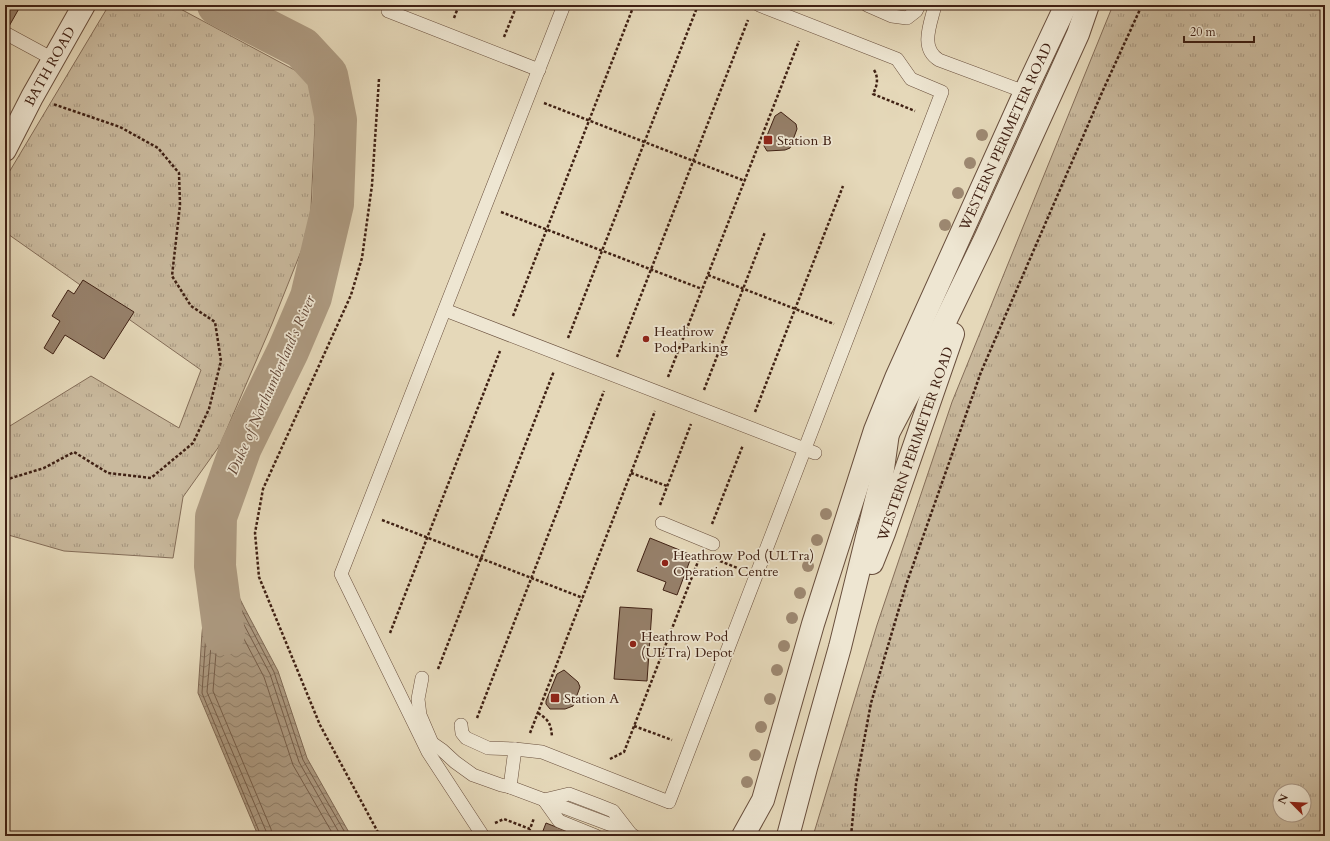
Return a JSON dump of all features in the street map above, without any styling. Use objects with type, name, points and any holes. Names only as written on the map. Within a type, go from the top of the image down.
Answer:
[{"type":"street","name":"BATH ROAD","points":[[5,150],[32,97],[84,5]]},
{"type":"street","name":"WESTERN PERIMETER ROAD","points":[[743,836],[763,800],[814,624],[875,430],[896,378],[1025,92],[1066,5]]},
{"type":"street","name":"WESTERN PERIMETER ROAD","points":[[858,486],[887,436],[924,365],[985,239],[1078,34],[1088,5]]},
{"type":"street","name":"WESTERN PERIMETER ROAD","points":[[840,647],[884,533],[985,239]]},
{"type":"street","name":"WESTERN PERIMETER ROAD","points":[[788,836],[840,647],[882,476],[896,378]]},
{"type":"lane","points":[[391,5],[388,11],[539,70]]},
{"type":"lane","points":[[481,834],[428,752],[341,574],[564,5]]},
{"type":"lane","points":[[867,5],[892,16],[907,18],[916,11],[919,5]]},
{"type":"lane","points":[[935,5],[928,28],[927,39],[929,50],[933,57],[1025,92]]},
{"type":"lane","points":[[461,725],[462,733],[466,738],[488,748],[542,752],[669,802],[810,450],[850,330],[942,92],[911,79],[897,59],[796,20],[755,10]]},
{"type":"lane","points":[[5,33],[54,59]]},
{"type":"lane","points":[[445,310],[810,450]]},
{"type":"lane","points":[[662,523],[709,542]]},
{"type":"lane","points":[[422,678],[418,699],[420,715],[432,743],[455,762],[473,775],[501,786],[510,787],[614,826],[630,836]]},
{"type":"lane","points":[[510,787],[515,749]]},
{"type":"lane","points":[[544,800],[559,821],[596,836]]},
{"type":"path","points":[[501,55],[502,42],[517,5]]},
{"type":"path","points":[[512,318],[634,5]]},
{"type":"path","points":[[568,340],[698,5]]},
{"type":"path","points":[[852,836],[856,784],[871,703],[906,585],[981,372],[1104,88],[1142,5]]},
{"type":"path","points":[[616,360],[755,10]]},
{"type":"path","points":[[666,383],[799,41]]},
{"type":"path","points":[[872,66],[877,74],[877,85],[873,94],[932,118]]},
{"type":"path","points":[[379,79],[372,185],[362,258],[351,295],[263,489],[255,533],[260,577],[317,718],[380,836]]},
{"type":"path","points":[[5,480],[44,468],[74,452],[108,473],[151,478],[193,444],[209,409],[221,361],[215,322],[191,306],[172,276],[180,205],[180,173],[158,148],[120,127],[32,97]]},
{"type":"path","points":[[528,97],[745,181]]},
{"type":"path","points":[[755,412],[843,186]]},
{"type":"path","points":[[486,206],[702,289]]},
{"type":"path","points":[[703,393],[765,232]]},
{"type":"path","points":[[708,275],[850,330]]},
{"type":"path","points":[[389,636],[502,346]]},
{"type":"path","points":[[437,673],[556,366]]},
{"type":"path","points":[[476,722],[607,385]]},
{"type":"path","points":[[528,738],[658,405]]},
{"type":"path","points":[[624,752],[709,542],[745,439]]},
{"type":"path","points":[[631,472],[667,486]]},
{"type":"path","points":[[365,513],[583,598]]},
{"type":"path","points":[[481,834],[504,819],[530,829],[536,812]]},
{"type":"green space","points":[[109,5],[173,5],[317,82],[310,229],[272,324],[220,445],[183,497],[173,558],[64,551],[5,534],[5,429],[91,376],[179,428],[201,370],[5,232],[5,179]]},
{"type":"green space","points":[[1113,5],[1325,5],[1325,835],[813,836],[877,625],[952,402]]},
{"type":"water","points":[[208,577],[229,577],[278,671],[307,758],[351,836],[258,836],[198,693]]},
{"type":"building","points":[[5,5],[21,5],[8,28],[5,27]]},
{"type":"building","points":[[781,112],[796,124],[797,129],[790,148],[785,150],[767,151],[764,143],[775,116]]},
{"type":"building","points":[[83,280],[134,312],[104,359],[65,335],[53,354],[44,348],[60,321],[52,316],[68,290],[74,294]]},
{"type":"building","name":"Heathrow Pod (ULTra) Operation Centre","points":[[650,538],[692,555],[677,595],[663,590],[666,582],[637,571]]},
{"type":"building","name":"Heathrow Pod (ULTra) Depot","points":[[620,607],[652,609],[647,681],[614,679]]},
{"type":"building","points":[[564,670],[578,682],[580,687],[573,706],[565,709],[550,709],[546,704],[546,701],[557,674]]},
{"type":"building","points":[[546,823],[579,836],[541,836]]},
{"type":"waterway","name":"Duke of Northumberland's River","points":[[218,5],[302,48],[327,75],[336,120],[333,204],[311,297],[288,351],[241,447],[216,517],[215,566],[224,634]]},
{"type":"place","name":"Station B","points":[[768,140]]},
{"type":"place","name":"Heathrow Pod Parking","points":[[646,339]]},
{"type":"place","name":"Heathrow Pod (ULTra) Operation Centre","points":[[665,563]]},
{"type":"place","name":"Heathrow Pod (ULTra) Depot","points":[[633,644]]},
{"type":"place","name":"Station A","points":[[555,698]]}]
